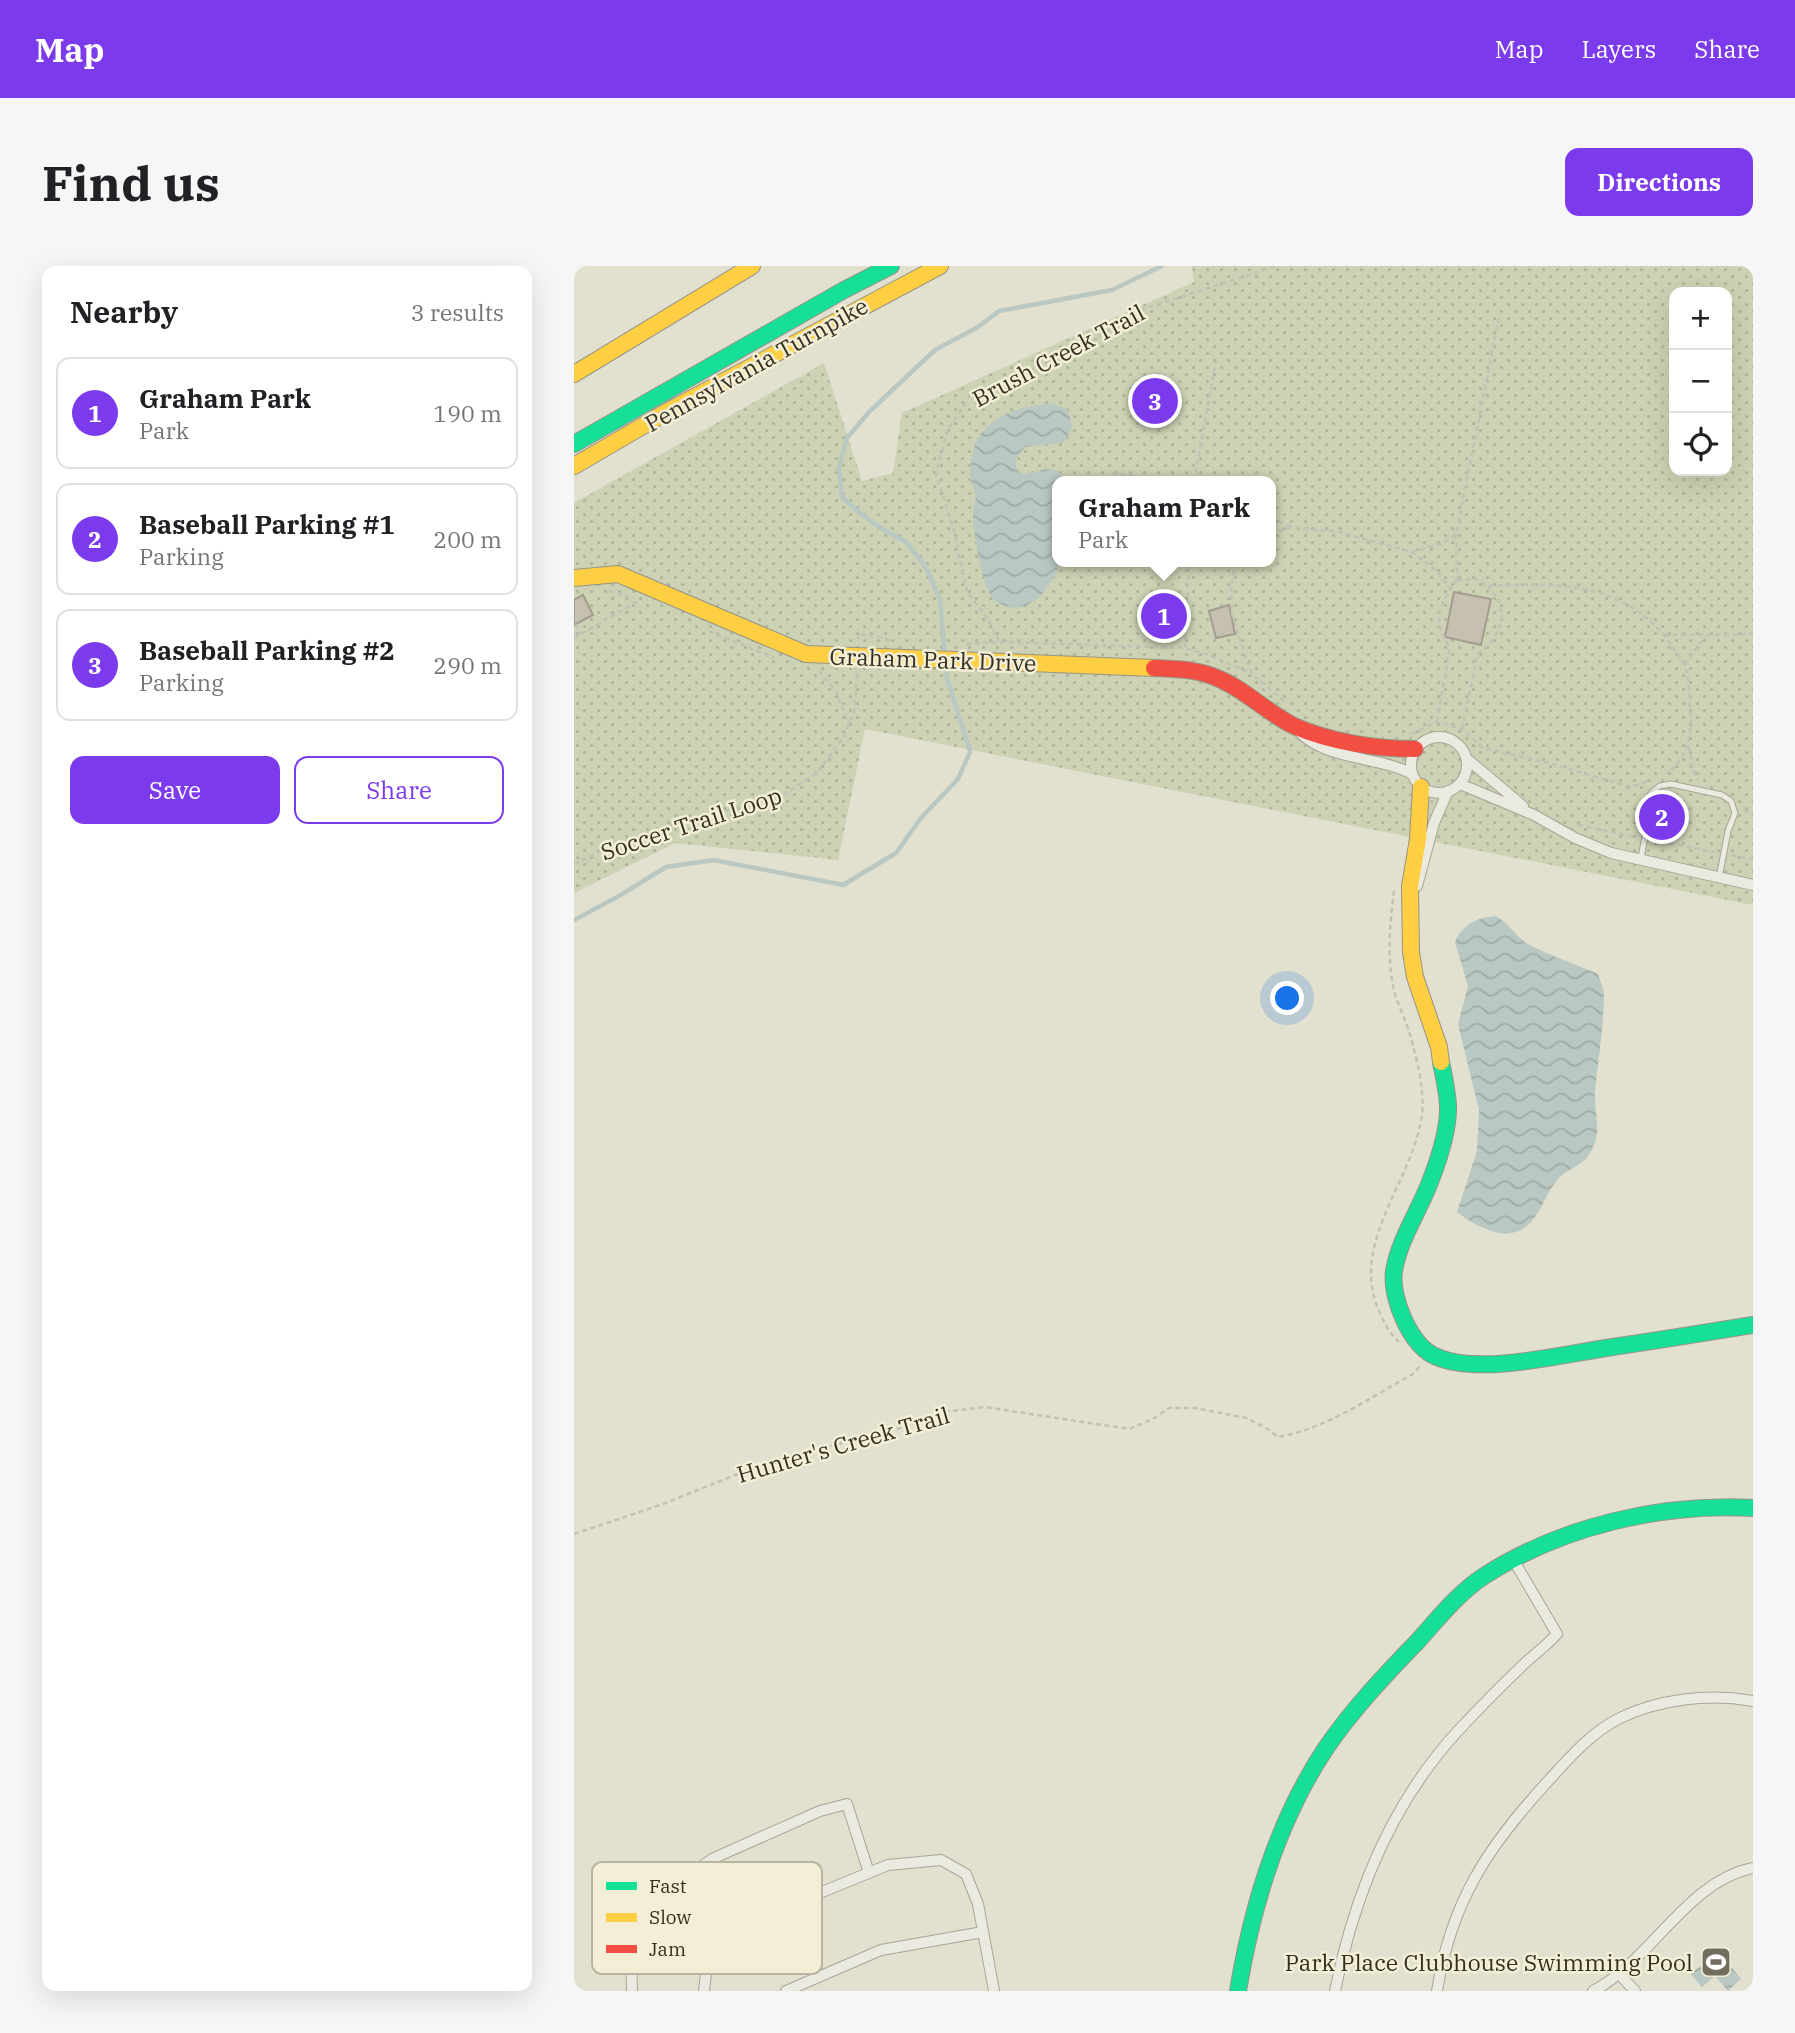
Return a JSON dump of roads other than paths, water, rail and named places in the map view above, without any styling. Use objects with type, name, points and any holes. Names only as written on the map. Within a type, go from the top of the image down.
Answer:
[{"type":"main road","points":[[574,374],[752,266]]},
{"type":"main road","name":"Pennsylvania Turnpike","points":[[574,444],[891,266]]},
{"type":"main road","name":"Pennsylvania Turnpike","points":[[574,466],[670,410],[940,266]]},
{"type":"main road","name":"Graham Park Drive","points":[[574,578],[618,574],[806,654],[927,659],[956,653],[1204,673],[1237,688],[1293,725],[1320,734],[1407,745]]},
{"type":"main road","points":[[1417,780],[1418,839],[1410,886],[1411,952],[1415,978],[1439,1047],[1448,1105],[1445,1133],[1430,1182],[1408,1228],[1394,1271],[1395,1295],[1400,1312],[1413,1336],[1435,1357],[1466,1364],[1519,1362],[1753,1325]]},
{"type":"main road","points":[[1238,1991],[1242,1960],[1282,1829],[1315,1766],[1349,1718],[1389,1671],[1482,1578],[1559,1538],[1621,1519],[1693,1508],[1731,1505],[1753,1508]]},
{"type":"street","name":"Graham Park Drive","points":[[1293,725],[1303,737],[1323,747],[1391,765],[1417,780],[1429,791],[1448,791]]},
{"type":"street","points":[[1417,780],[1407,745],[1444,737],[1458,744],[1466,758],[1534,815]]},
{"type":"street","points":[[1411,909],[1434,824],[1448,791],[1460,783],[1466,771],[1466,758]]},
{"type":"street","points":[[1460,783],[1611,853],[1753,885]]},
{"type":"street","points":[[1335,1991],[1343,1948],[1366,1880],[1391,1827],[1419,1778],[1456,1732],[1557,1634],[1514,1561]]},
{"type":"street","points":[[1437,1991],[1442,1960],[1464,1898],[1487,1854],[1523,1808],[1581,1746],[1618,1720],[1662,1703],[1706,1698],[1753,1701]]},
{"type":"street","points":[[709,1862],[820,1811],[846,1804],[869,1873]]},
{"type":"street","points":[[822,1892],[888,1866],[941,1860],[966,1874],[978,1904],[993,1991]]},
{"type":"street","points":[[1592,1991],[1619,1974],[1709,1888],[1742,1870],[1753,1868]]},
{"type":"street","points":[[786,1991],[881,1950],[983,1932]]},
{"type":"street","points":[[1619,1974],[1635,1991]]},
{"type":"lane","points":[[1640,861],[1651,793],[1660,786],[1671,784],[1722,795],[1731,801],[1735,813],[1728,831],[1719,878]]},
{"type":"water","points":[[1052,403],[1068,410],[1072,426],[1065,442],[1025,447],[1015,459],[1018,473],[1050,469],[1063,476],[1052,476],[1052,567],[1059,567],[1048,587],[1035,600],[1027,605],[1009,607],[992,598],[981,567],[973,520],[976,496],[970,471],[975,445],[981,434],[999,418],[1024,408]]},
{"type":"water","points":[[1496,916],[1530,945],[1598,974],[1604,995],[1595,1091],[1597,1129],[1594,1145],[1583,1161],[1557,1180],[1532,1221],[1524,1228],[1505,1233],[1484,1228],[1457,1212],[1477,1151],[1479,1110],[1458,1024],[1468,986],[1455,942],[1471,923]]},
{"type":"water","name":"Park Place Clubhouse Swimming Pool","points":[[1718,1951],[1741,1979],[1728,1991],[1715,1976],[1702,1987],[1691,1974]]},
{"type":"waterway","points":[[945,655],[940,599],[925,566],[906,542],[879,527],[842,497],[839,467],[847,438],[869,412],[935,350],[978,327],[999,311],[1112,290],[1162,266]]},
{"type":"waterway","points":[[574,920],[666,867],[714,860],[843,885],[896,853],[921,818],[958,779],[970,752],[947,678],[946,664]]},
{"type":"place","name":"Baseball Parking #2","points":[[1155,401]]},
{"type":"place","name":"Graham Park","points":[[1164,616]]},
{"type":"place","name":"Baseball Parking #1","points":[[1662,817]]},
{"type":"place","name":"Park Place Clubhouse Swimming Pool","points":[[1716,1962]]}]
